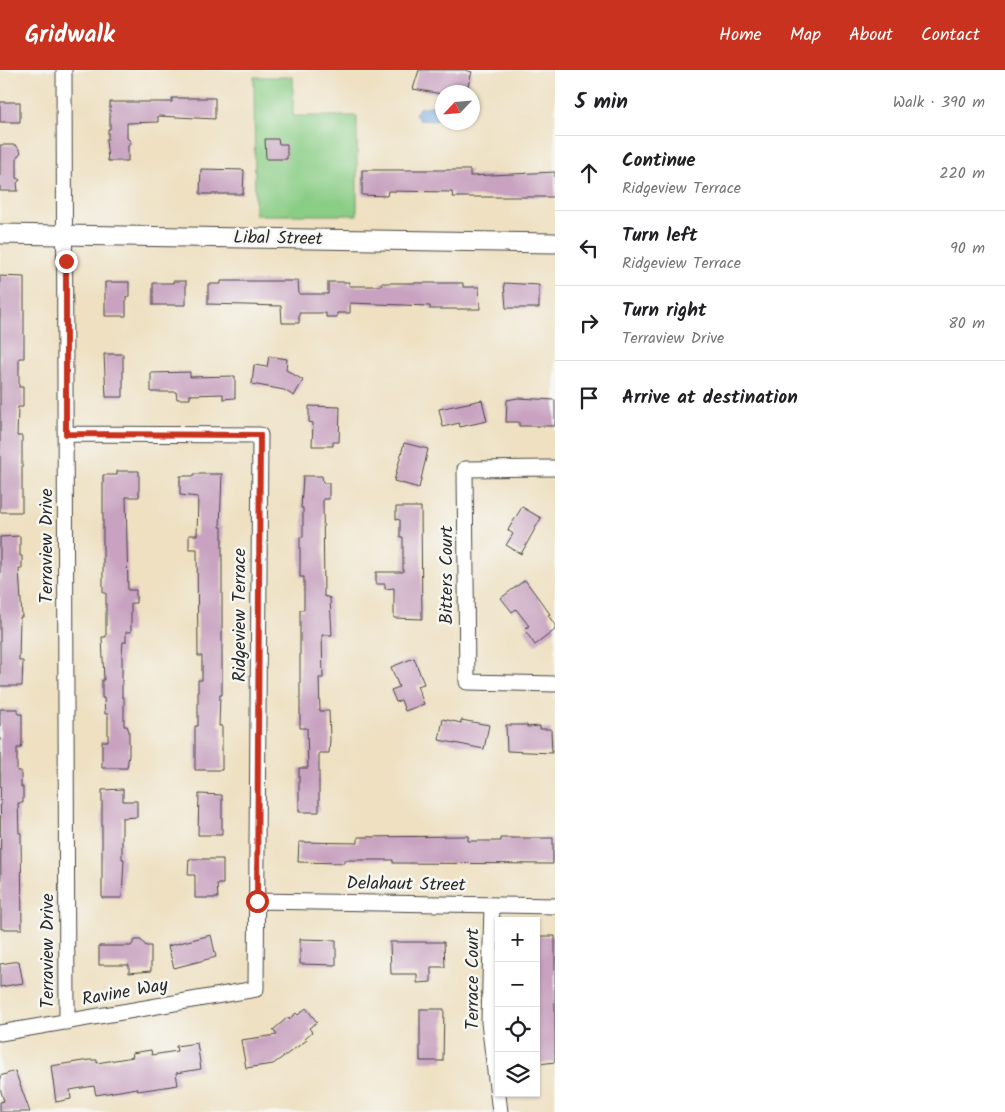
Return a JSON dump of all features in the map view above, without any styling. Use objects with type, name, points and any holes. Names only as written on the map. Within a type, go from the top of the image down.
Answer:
[{"type":"street","name":"Terraview Drive","points":[[64,70],[67,1022]]},
{"type":"street","name":"Libal Street","points":[[0,234],[555,243]]},
{"type":"street","name":"Ridgeview Terrace","points":[[66,434],[260,435],[256,989]]},
{"type":"street","name":"Bitters Court","points":[[555,468],[465,469],[467,682],[555,684]]},
{"type":"street","name":"Delahaut Street","points":[[257,901],[555,906]]},
{"type":"street","name":"Terrace Court","points":[[492,905],[489,1022],[500,1112]]},
{"type":"street","name":"Ravine Way","points":[[0,1033],[256,989]]},
{"type":"green space","points":[[254,77],[293,77],[293,116],[357,116],[357,215],[255,215]]},
{"type":"water","points":[[435,105],[435,121],[419,120],[415,114],[419,108]]},
{"type":"building","points":[[419,70],[465,70],[472,72],[468,85],[435,85],[435,93],[413,89]]},
{"type":"building","points":[[172,98],[215,98],[215,119],[158,116],[158,122],[127,123],[127,138],[131,142],[128,146],[128,161],[108,161],[106,139],[108,139],[108,129],[110,129],[110,102],[172,102]]},
{"type":"building","points":[[0,102],[20,102],[20,122],[0,122]]},
{"type":"building","points":[[265,139],[278,139],[279,144],[287,144],[287,159],[266,159]]},
{"type":"building","points":[[0,145],[16,145],[21,152],[17,157],[17,178],[20,180],[17,183],[18,191],[0,191]]},
{"type":"building","points":[[201,169],[244,170],[243,194],[200,194]]},
{"type":"building","points":[[362,170],[470,170],[470,176],[555,172],[555,197],[453,197],[452,192],[388,191],[387,196],[362,195]]},
{"type":"building","points":[[0,276],[24,277],[24,358],[19,358],[19,387],[23,387],[23,407],[18,407],[17,436],[22,436],[22,512],[0,512]]},
{"type":"building","points":[[173,281],[186,281],[186,305],[153,305],[153,283],[173,283]]},
{"type":"building","points":[[221,281],[298,281],[299,294],[328,294],[328,282],[349,282],[349,286],[381,286],[381,283],[463,283],[463,287],[479,287],[480,309],[430,309],[430,306],[350,303],[350,313],[337,313],[337,317],[326,317],[326,313],[299,313],[299,323],[282,323],[281,306],[208,304],[208,284],[221,284]]},
{"type":"building","points":[[105,282],[129,282],[129,297],[126,297],[126,316],[105,316]]},
{"type":"building","points":[[504,283],[539,285],[539,308],[506,308]]},
{"type":"building","points":[[104,354],[123,354],[123,397],[106,397]]},
{"type":"building","points":[[269,356],[287,359],[286,370],[303,380],[294,396],[284,390],[252,384],[254,365],[267,367]]},
{"type":"building","points":[[190,372],[190,377],[235,376],[235,398],[223,399],[223,394],[190,395],[190,399],[177,399],[176,392],[151,392],[151,373]]},
{"type":"building","points":[[518,398],[555,400],[555,426],[519,426],[519,422],[506,422],[507,400]]},
{"type":"building","points":[[482,400],[487,421],[460,427],[459,423],[443,427],[439,409]]},
{"type":"building","points":[[309,406],[340,407],[339,442],[333,442],[333,446],[312,446],[313,423],[309,422]]},
{"type":"building","points":[[404,443],[428,449],[419,488],[394,481]]},
{"type":"building","points":[[117,471],[139,471],[139,497],[126,497],[128,590],[136,590],[136,603],[131,603],[131,632],[126,632],[126,642],[123,642],[122,655],[124,726],[127,726],[129,731],[129,755],[127,768],[102,768],[102,741],[108,741],[108,714],[105,714],[104,698],[102,698],[102,680],[104,680],[102,637],[106,637],[106,593],[103,593],[103,475],[117,475]]},
{"type":"building","points":[[194,474],[222,474],[220,527],[222,527],[222,695],[220,695],[219,726],[222,726],[222,770],[195,770],[195,726],[198,726],[198,680],[202,680],[202,656],[198,656],[197,549],[189,549],[189,535],[197,535],[198,497],[180,495],[180,476],[194,476]]},
{"type":"building","points":[[303,476],[322,476],[323,483],[329,483],[329,499],[323,499],[324,596],[330,598],[332,635],[322,635],[323,678],[319,678],[320,711],[329,711],[330,739],[329,753],[319,753],[319,812],[299,812],[299,768],[308,768],[307,728],[300,728],[300,610],[304,610],[304,577],[300,577],[300,537],[303,537],[303,508],[301,508]]},
{"type":"building","points":[[396,507],[421,507],[422,619],[394,618],[394,588],[385,589],[385,584],[376,584],[376,572],[403,572],[403,537],[400,537],[400,520],[396,519]]},
{"type":"building","points":[[522,507],[541,518],[521,554],[506,545],[513,534],[508,530]]},
{"type":"building","points":[[20,536],[22,569],[19,569],[22,617],[20,617],[19,661],[23,661],[22,686],[0,686],[0,537]]},
{"type":"building","points":[[525,580],[550,614],[548,615],[555,625],[555,630],[535,645],[524,629],[529,626],[516,609],[512,612],[501,598]]},
{"type":"building","points":[[414,658],[424,684],[417,686],[424,704],[405,711],[401,700],[396,702],[391,690],[399,687],[391,667]]},
{"type":"building","points":[[0,709],[18,709],[18,714],[22,714],[22,743],[21,748],[17,748],[17,771],[21,771],[21,787],[23,787],[23,803],[18,803],[19,833],[21,833],[22,929],[1,929]]},
{"type":"building","points":[[443,719],[461,723],[461,720],[489,725],[484,749],[439,740]]},
{"type":"building","points":[[506,725],[540,726],[540,729],[551,729],[552,753],[507,751]]},
{"type":"building","points":[[123,789],[123,801],[137,801],[137,817],[122,818],[122,859],[124,859],[122,898],[102,898],[102,790]]},
{"type":"building","points":[[199,794],[222,795],[222,835],[198,835]]},
{"type":"building","points":[[468,836],[468,841],[501,841],[501,838],[553,838],[553,864],[393,863],[393,860],[344,860],[344,863],[298,862],[299,842],[358,843],[358,837]]},
{"type":"building","points":[[189,859],[223,859],[223,884],[217,884],[218,898],[195,898],[195,875],[188,875]]},
{"type":"building","points":[[211,935],[216,957],[174,968],[168,946]]},
{"type":"building","points":[[540,936],[555,936],[555,1062],[540,1064]]},
{"type":"building","points":[[300,939],[336,940],[336,965],[300,964]]},
{"type":"building","points":[[135,940],[141,940],[146,946],[151,946],[151,971],[129,973],[129,965],[99,965],[99,946],[131,946]]},
{"type":"building","points":[[390,942],[444,942],[445,967],[431,967],[431,982],[417,983],[417,974],[391,974]]},
{"type":"building","points":[[19,961],[23,983],[0,987],[0,964]]},
{"type":"building","points":[[306,1008],[317,1022],[309,1028],[312,1032],[305,1038],[307,1040],[273,1064],[246,1068],[241,1040],[277,1035],[273,1030],[287,1018],[289,1019],[296,1013],[298,1015]]},
{"type":"building","points":[[420,1009],[444,1009],[443,1061],[420,1061]]},
{"type":"building","points":[[197,1043],[201,1069],[176,1073],[178,1085],[138,1091],[137,1088],[96,1095],[94,1086],[70,1090],[71,1099],[56,1102],[51,1066],[89,1060],[97,1060],[97,1063],[133,1057],[132,1053],[151,1050],[152,1055],[177,1051],[176,1046]]},
{"type":"building","points":[[15,1071],[30,1112],[0,1112],[0,1102],[4,1101],[0,1088],[0,1076]]},
{"type":"route","points":[[66,261],[66,434],[260,435],[257,901]]}]
